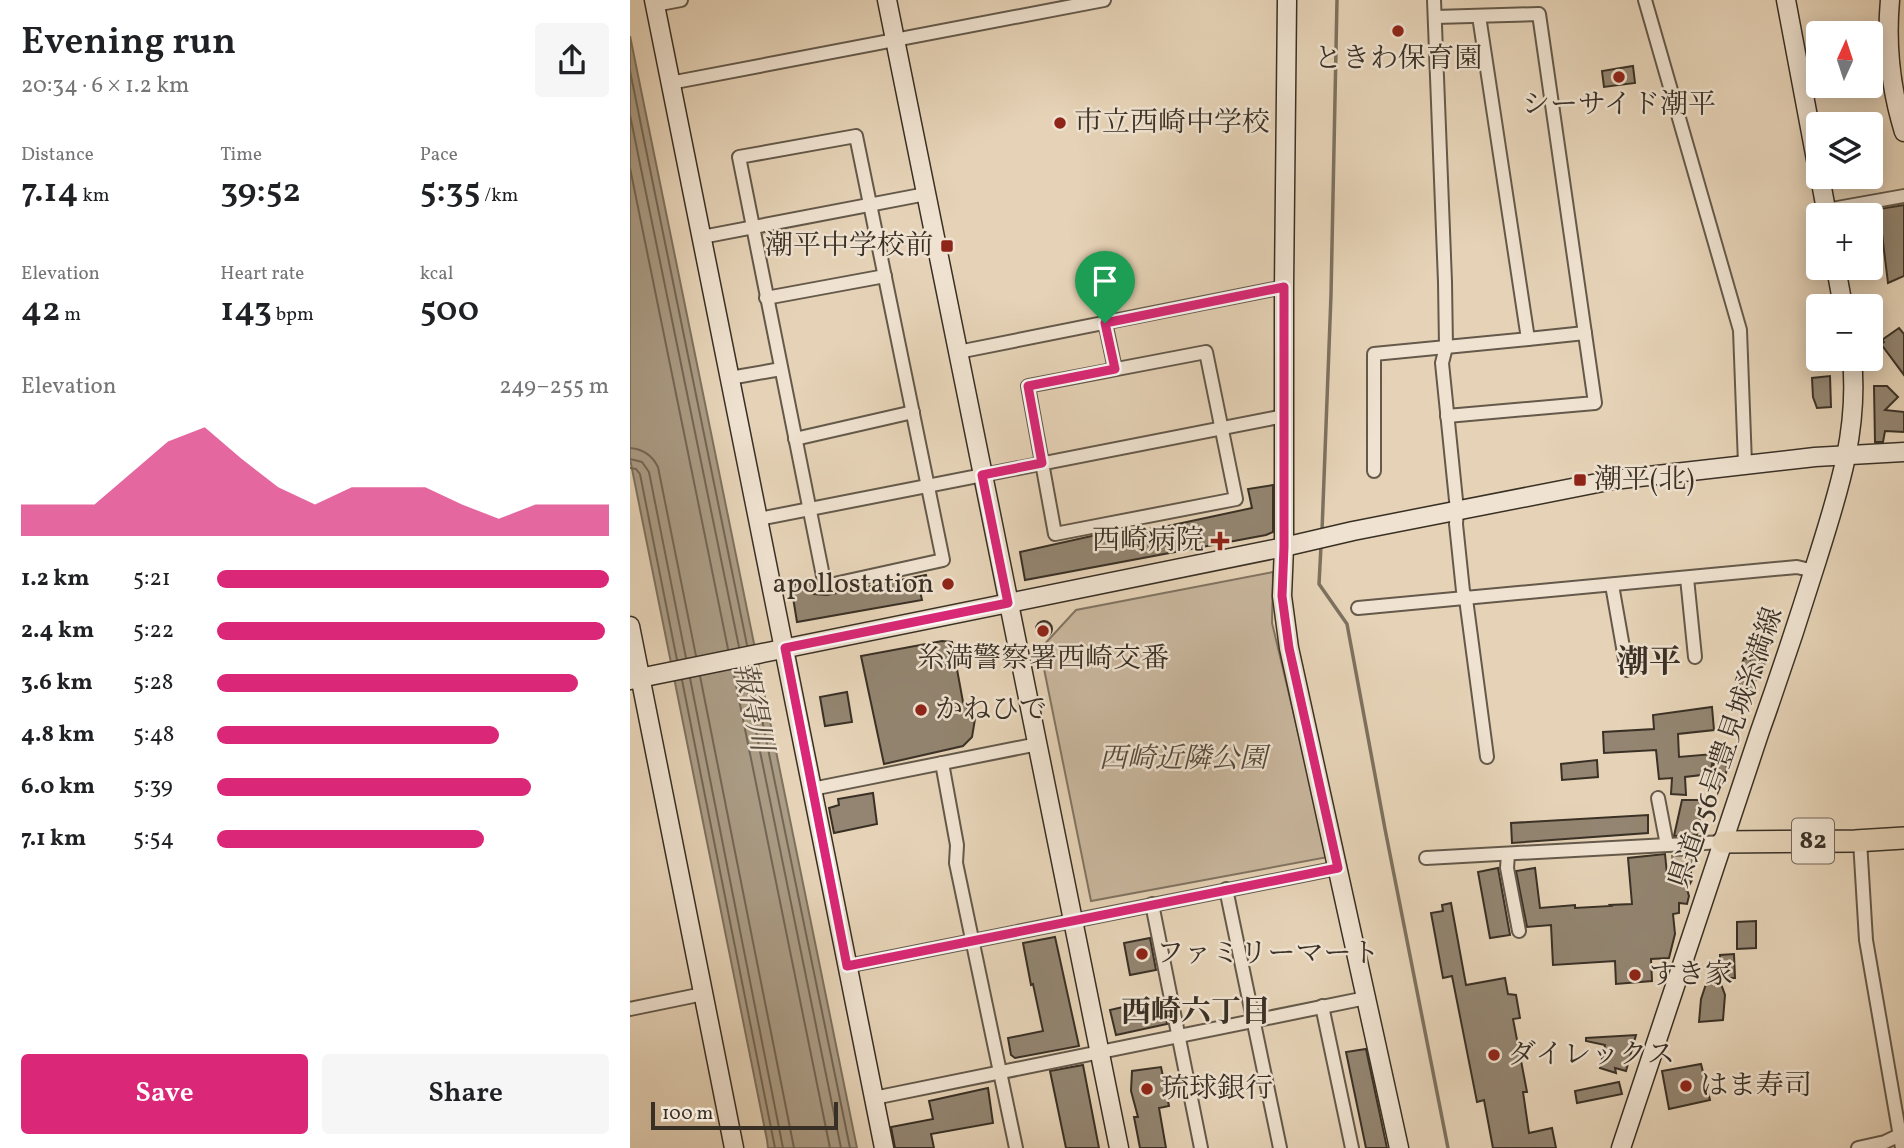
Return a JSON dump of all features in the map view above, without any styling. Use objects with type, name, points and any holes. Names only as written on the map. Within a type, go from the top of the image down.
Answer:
[{"type":"main road","name":"82","points":[[1723,842],[1904,838]]},
{"type":"street","points":[[681,0],[654,3],[884,1148]]},
{"type":"street","points":[[887,0],[1119,1148]]},
{"type":"street","points":[[670,83],[1104,0]]},
{"type":"street","points":[[1287,0],[1282,596],[1289,648],[1399,1148]]},
{"type":"street","points":[[1434,0],[1446,282],[1446,347],[1442,363],[1461,578],[1487,757]]},
{"type":"street","points":[[1645,0],[1740,330],[1745,464]]},
{"type":"street","points":[[1786,0],[1807,112]]},
{"type":"street","points":[[1890,0],[1889,59],[1904,132]]},
{"type":"street","points":[[1435,18],[1539,14],[1595,403],[1447,416]]},
{"type":"street","points":[[1479,16],[1528,339]]},
{"type":"street","points":[[856,136],[870,205],[943,560],[825,586],[739,157],[856,136]]},
{"type":"street","points":[[702,237],[926,194]]},
{"type":"street","points":[[1872,203],[1904,196]]},
{"type":"street","points":[[766,298],[885,276]]},
{"type":"street","points":[[958,352],[1284,287]]},
{"type":"street","points":[[1105,323],[1115,369]]},
{"type":"street","points":[[1374,471],[1374,354],[1585,333]]},
{"type":"street","points":[[1206,352],[1221,428],[1236,499],[1055,534],[1028,386],[1206,352]]},
{"type":"street","points":[[730,378],[781,369]]},
{"type":"street","name":"県道256号豊見城糸満線","points":[[1620,1148],[1840,488],[1852,422],[1853,371]]},
{"type":"street","points":[[795,439],[913,412]]},
{"type":"street","points":[[759,519],[1284,416]]},
{"type":"street","points":[[635,678],[1613,480],[1815,457],[1904,452]]},
{"type":"street","points":[[1358,608],[1797,567],[1814,572]]},
{"type":"street","points":[[1687,578],[1695,657]]},
{"type":"street","points":[[1612,585],[1627,670]]},
{"type":"street","points":[[630,626],[635,678],[734,1148]]},
{"type":"street","points":[[812,789],[1038,744]]},
{"type":"street","points":[[942,763],[957,845],[956,863],[1016,1148]]},
{"type":"street","points":[[1658,798],[1667,845]]},
{"type":"street","points":[[1858,1148],[1902,1139],[1866,940],[1860,841]]},
{"type":"street","points":[[1426,858],[1723,842]]},
{"type":"street","points":[[1508,854],[1507,868],[1519,932]]},
{"type":"street","points":[[847,966],[1338,868]]},
{"type":"street","points":[[1226,889],[1280,1148]]},
{"type":"street","points":[[1152,904],[1200,1148]]},
{"type":"street","points":[[630,1009],[703,994]]},
{"type":"street","points":[[874,1098],[1366,998]]},
{"type":"street","points":[[1322,1006],[1352,1148]]},
{"type":"green space","name":"西崎近隣公園","points":[[1273,572],[1272,623],[1328,857],[1091,901],[1040,649],[1076,610]]},
{"type":"green space","points":[[1672,856],[1694,856],[1687,870],[1673,870]]},
{"type":"water","name":"報得川","points":[[630,36],[857,1148],[768,1148],[630,459]]},
{"type":"building","name":"シーサイド潮平","points":[[1633,66],[1635,83],[1604,87],[1602,71]]},
{"type":"building","points":[[1904,205],[1904,276],[1888,283],[1883,242],[1883,208]]},
{"type":"building","points":[[1899,328],[1904,334],[1904,375],[1883,347],[1883,339]]},
{"type":"building","points":[[1830,376],[1831,407],[1817,408],[1813,397],[1812,378]]},
{"type":"building","points":[[1874,386],[1887,386],[1898,397],[1885,410],[1904,412],[1904,432],[1885,431],[1883,442],[1875,442]]},
{"type":"building","points":[[1273,485],[1273,532],[1266,535],[1025,580],[1020,552],[1096,535],[1118,546],[1116,534],[1252,508],[1248,489]]},
{"type":"building","points":[[926,575],[929,589],[920,591],[922,600],[797,622],[791,585],[812,582],[814,594],[827,595]]},
{"type":"building","points":[[1044,621],[1050,623],[1050,635],[1044,637],[1038,635],[1036,629],[1038,623]]},
{"type":"building","name":"かねひで","points":[[942,641],[952,642],[963,702],[975,719],[972,737],[963,746],[884,764],[861,656]]},
{"type":"building","points":[[1751,655],[1767,657],[1752,690],[1738,686],[1739,682],[1736,680],[1744,658],[1750,660]]},
{"type":"building","points":[[847,692],[852,722],[825,726],[820,697]]},
{"type":"building","points":[[1712,707],[1714,730],[1678,734],[1679,757],[1725,753],[1727,770],[1718,792],[1713,760],[1710,774],[1685,777],[1686,795],[1671,794],[1672,778],[1659,779],[1656,750],[1604,753],[1603,732],[1654,729],[1653,715]]},
{"type":"building","points":[[1597,760],[1598,777],[1562,780],[1561,764]]},
{"type":"building","points":[[873,793],[877,824],[834,833],[829,808],[839,805],[838,799]]},
{"type":"building","points":[[1682,800],[1704,800],[1697,835],[1674,836]]},
{"type":"building","points":[[1648,815],[1648,833],[1512,843],[1511,823]]},
{"type":"building","points":[[1665,854],[1667,874],[1691,872],[1692,880],[1687,889],[1687,904],[1679,903],[1679,913],[1673,914],[1675,934],[1669,958],[1651,959],[1652,981],[1616,984],[1615,961],[1553,965],[1551,925],[1527,927],[1516,871],[1535,868],[1540,908],[1632,904],[1628,858]]},
{"type":"building","points":[[1498,868],[1510,935],[1490,938],[1478,872]]},
{"type":"building","name":"ダイレックス","points":[[1451,903],[1466,985],[1505,978],[1508,994],[1516,995],[1520,1018],[1513,1019],[1527,1092],[1523,1092],[1529,1133],[1552,1128],[1556,1148],[1493,1148],[1484,1100],[1477,1102],[1452,976],[1443,978],[1431,913],[1443,911],[1442,905]]},
{"type":"building","points":[[1756,921],[1756,948],[1737,949],[1737,922]]},
{"type":"building","points":[[1055,937],[1079,1046],[1015,1058],[1011,1055],[1008,1038],[1043,1031],[1023,943]]},
{"type":"building","points":[[1150,938],[1156,970],[1130,975],[1124,943]]},
{"type":"building","points":[[1734,954],[1735,978],[1720,978],[1720,955]]},
{"type":"building","points":[[1720,981],[1725,995],[1723,1020],[1699,1022],[1701,999],[1706,984]]},
{"type":"building","points":[[1162,998],[1167,1024],[1116,1035],[1110,1010]]},
{"type":"building","points":[[1636,1035],[1626,1071],[1615,1068],[1616,1073],[1600,1068],[1605,1045],[1586,1041],[1586,1038]]},
{"type":"building","points":[[1366,1049],[1387,1148],[1366,1148],[1346,1052]]},
{"type":"building","name":"はま寿司","points":[[1701,1064],[1710,1100],[1669,1109],[1662,1071]]},
{"type":"building","points":[[1083,1065],[1099,1148],[1066,1148],[1050,1071]]},
{"type":"building","points":[[1161,1067],[1169,1106],[1159,1108],[1166,1148],[1140,1148],[1134,1117],[1138,1117],[1131,1091],[1132,1071]]},
{"type":"building","points":[[1619,1082],[1622,1094],[1577,1103],[1575,1091]]},
{"type":"building","points":[[988,1088],[993,1123],[931,1134],[934,1148],[895,1148],[891,1127],[933,1119],[929,1101]]},
{"type":"waterway","points":[[1322,531],[1331,295],[1337,0]]},
{"type":"waterway","points":[[1321,546],[1319,584],[1347,624],[1448,1148]]},
{"type":"place","name":"ときわ保育園","points":[[1398,31]]},
{"type":"place","name":"シーサイド潮平","points":[[1619,77]]},
{"type":"place","name":"市立西崎中学校","points":[[1060,123]]},
{"type":"place","name":"潮平中学校前","points":[[947,246]]},
{"type":"place","name":"潮平(北)","points":[[1580,480]]},
{"type":"place","name":"西崎病院","points":[[1220,541]]},
{"type":"place","name":"apollostation","points":[[948,584]]},
{"type":"place","name":"糸満警察署西崎交番","points":[[1043,631]]},
{"type":"place","name":"かねひで","points":[[921,710]]},
{"type":"place","name":"ファミリーマート","points":[[1142,954]]},
{"type":"place","name":"すき家","points":[[1635,975]]},
{"type":"place","name":"ダイレックス","points":[[1494,1055]]},
{"type":"place","name":"はま寿司","points":[[1686,1086]]},
{"type":"place","name":"琉球銀行","points":[[1147,1089]]},
{"type":"district","name":"潮平","points":[[1649,664]]},
{"type":"district","name":"西崎六丁目","points":[[1196,1013]]},
{"type":"route","points":[[1284,287],[1282,596],[1289,648],[1338,868],[847,966],[785,648],[1008,603],[982,475],[1042,463],[1028,386],[1115,369],[1105,323],[1284,287]]}]
